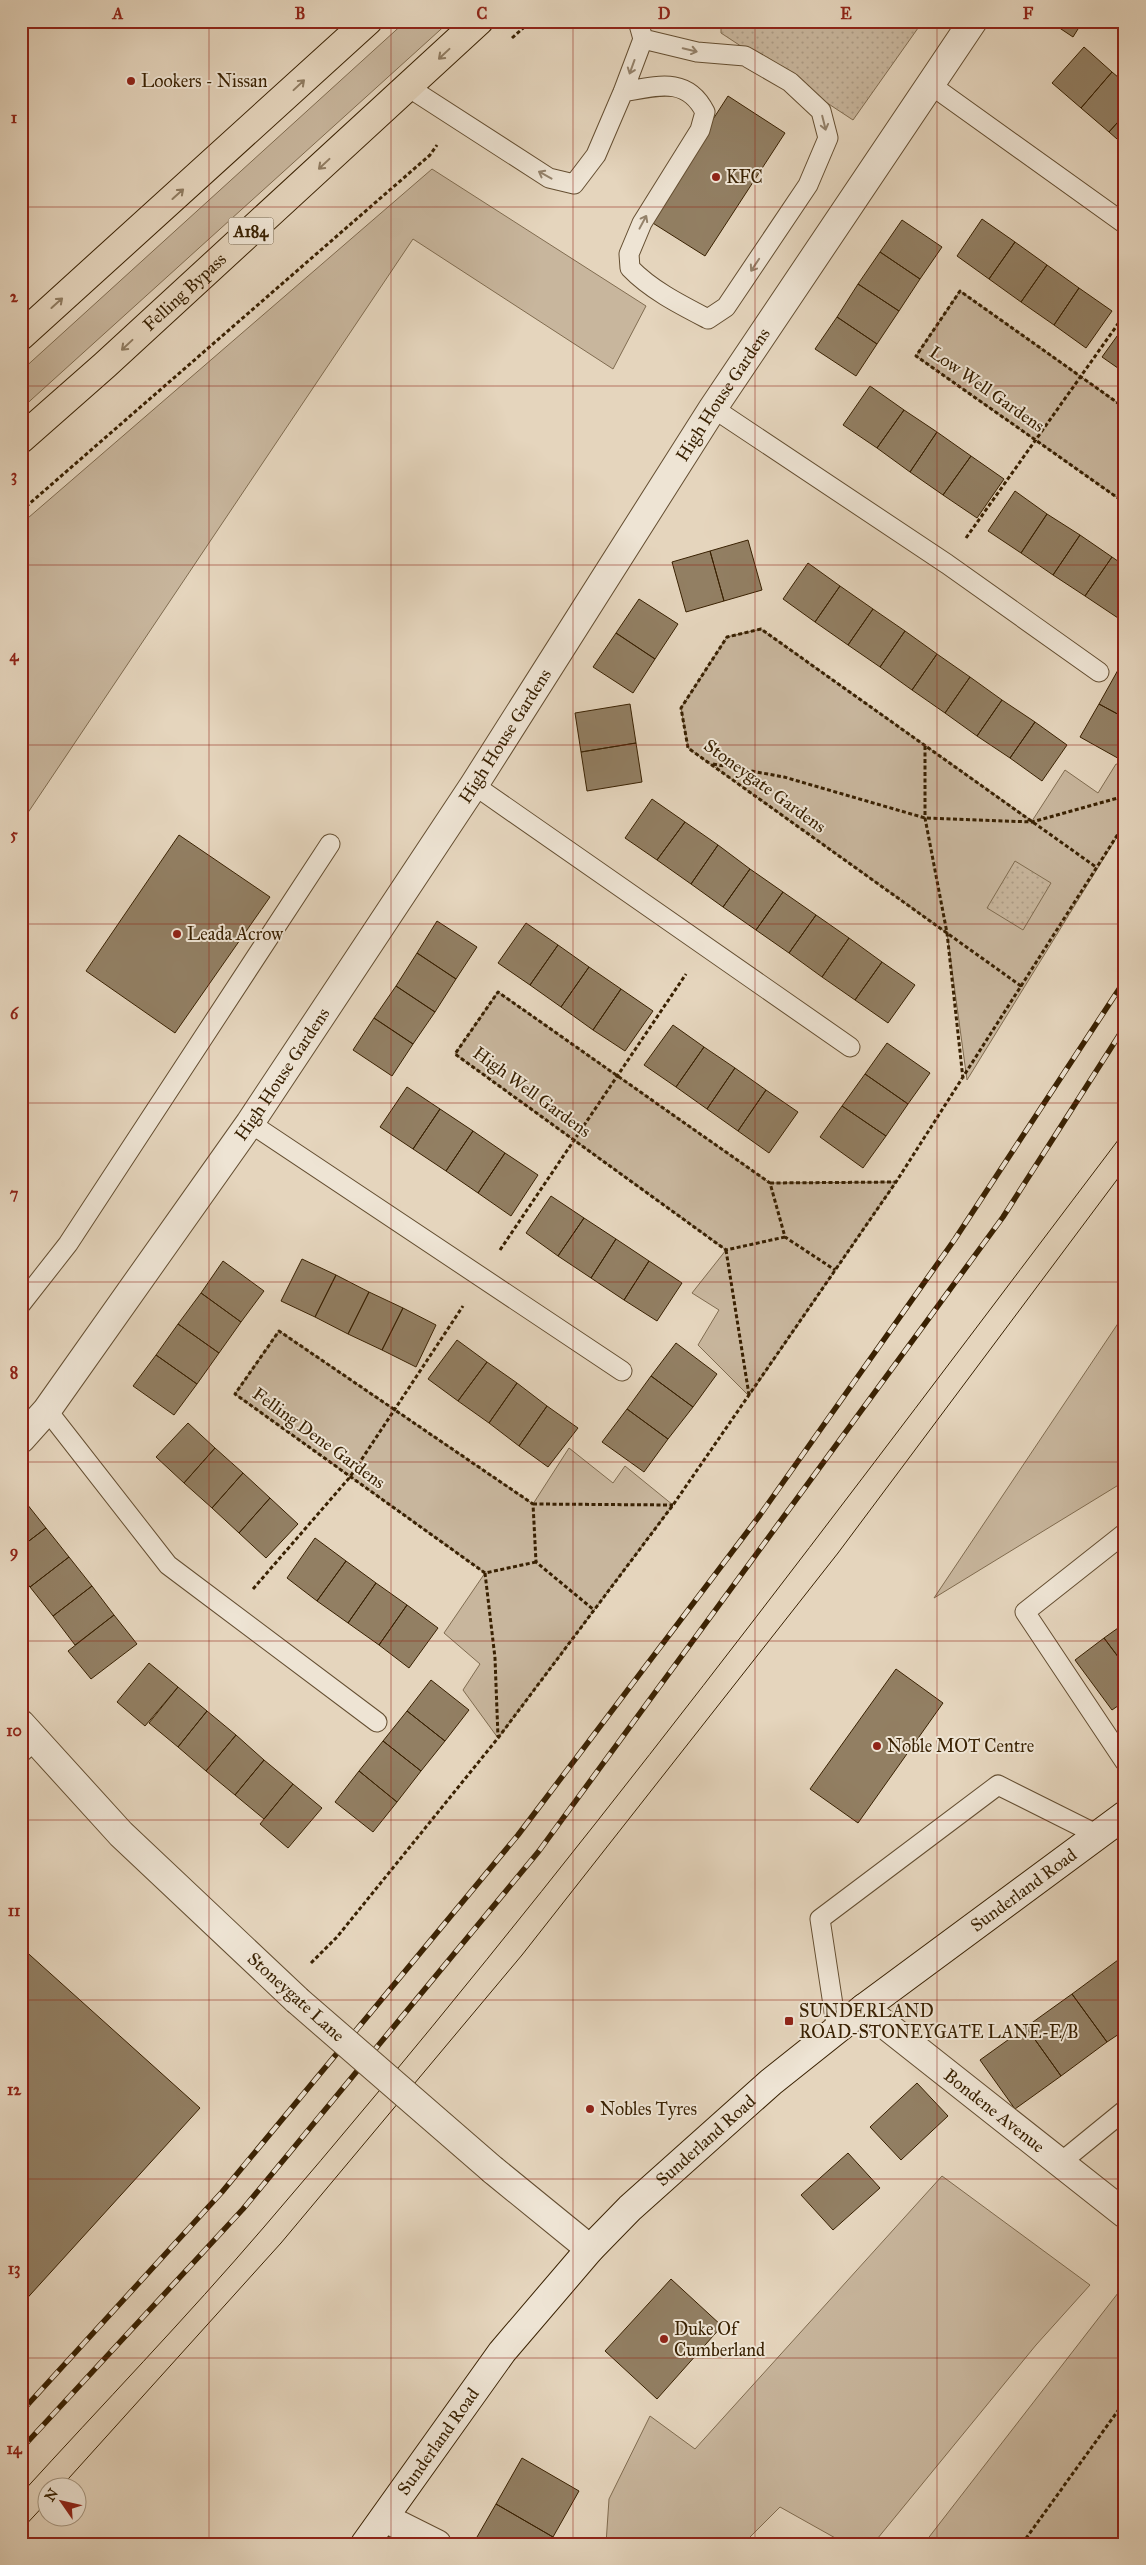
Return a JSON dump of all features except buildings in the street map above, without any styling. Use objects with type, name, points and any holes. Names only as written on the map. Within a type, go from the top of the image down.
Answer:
[{"type":"highway","points":[[21,336],[368,21]]},
{"type":"highway","name":"Felling Bypass","points":[[21,439],[105,365],[479,21]]},
{"type":"street","name":"High House Gardens","points":[[21,1439],[47,1410],[250,1123],[474,786],[713,408],[973,21]]},
{"type":"street","name":"Stoneygate Lane","points":[[26,1739],[121,1834],[291,1994],[493,2170],[590,2249]]},
{"type":"street","name":"Sunderland Road","points":[[373,2536],[502,2352],[590,2249],[671,2169],[771,2082],[864,2008],[1125,1815]]},
{"type":"street","name":"Bondene Avenue","points":[[864,2008],[1125,2214]]},
{"type":"street","points":[[373,2536],[437,2544]]},
{"type":"lane","points":[[408,87],[549,178],[574,184],[596,155],[623,92],[640,30],[697,52],[745,56],[790,82],[821,111],[828,138],[808,185],[726,307],[708,319],[685,307],[639,277],[630,268],[629,254],[642,223],[700,130],[705,112],[699,99],[687,90],[667,86],[623,92]]},
{"type":"lane","points":[[931,85],[1125,224]]},
{"type":"lane","points":[[713,408],[947,564],[1100,672]]},
{"type":"lane","points":[[474,786],[850,1047]]},
{"type":"lane","points":[[21,1304],[68,1244],[330,844]]},
{"type":"lane","points":[[250,1123],[622,1371]]},
{"type":"lane","points":[[47,1410],[168,1565],[377,1722]]},
{"type":"lane","points":[[1125,1533],[1025,1612],[1125,1762]]},
{"type":"lane","points":[[836,2031],[820,1919],[998,1785],[1098,1835]]},
{"type":"lane","points":[[1060,2163],[1125,2110]]},
{"type":"path","points":[[509,41],[531,21]]},
{"type":"path","points":[[21,510],[430,156],[455,118]]},
{"type":"path","name":"Low Well Gardens","points":[[1125,408],[960,292],[916,356],[1125,503]]},
{"type":"path","points":[[947,564],[1125,314]]},
{"type":"path","name":"Stoneygate Gardens","points":[[1021,986],[688,748],[681,708],[727,637],[761,629],[1096,867]]},
{"type":"path","points":[[925,745],[925,818],[947,933],[963,1080]]},
{"type":"path","points":[[711,764],[784,777],[925,818],[1032,822],[1125,796]]},
{"type":"path","points":[[291,1994],[498,1738],[673,1505],[896,1182],[1125,824]]},
{"type":"path","points":[[232,1613],[350,1477],[574,1139],[705,946]]},
{"type":"path","name":"High Well Gardens","points":[[726,1250],[455,1054],[498,992],[770,1183]]},
{"type":"path","points":[[835,1270],[785,1237],[770,1183],[896,1182]]},
{"type":"path","points":[[749,1396],[726,1250],[785,1237]]},
{"type":"path","name":"Felling Dene Gardens","points":[[485,1573],[235,1394],[280,1331],[533,1504]]},
{"type":"path","points":[[594,1610],[536,1562],[533,1504],[673,1505]]},
{"type":"path","points":[[498,1738],[495,1658],[485,1573],[536,1562]]},
{"type":"path","points":[[1022,2544],[1125,2402]]},
{"type":"shaded area","points":[[406,21],[450,21],[21,409],[21,371]]},
{"type":"shaded area","points":[[721,21],[923,21],[853,120],[721,33]]},
{"type":"shaded area","points":[[432,169],[646,306],[613,369],[413,239],[21,823],[21,524]]},
{"type":"shaded area","points":[[960,291],[1125,408],[1125,503],[916,356]]},
{"type":"shaded area","points":[[761,629],[1032,821],[1065,770],[1098,793],[1116,764],[1125,766],[1125,824],[967,1080],[947,933],[688,748],[681,708],[727,637]]},
{"type":"shaded area","points":[[1015,861],[1051,883],[1023,930],[987,908]]},
{"type":"shaded area","points":[[498,992],[770,1183],[896,1182],[749,1396],[698,1345],[719,1310],[692,1293],[726,1250],[455,1054]]},
{"type":"shaded area","points":[[1125,1313],[1125,1481],[934,1598]]},
{"type":"shaded area","points":[[279,1331],[533,1504],[569,1448],[613,1483],[625,1466],[673,1505],[498,1738],[463,1690],[480,1664],[444,1633],[485,1573],[235,1394]]},
{"type":"shaded area","points":[[942,2176],[1090,2285],[1036,2345],[873,2544],[846,2544],[780,2507],[743,2544],[606,2544],[609,2499],[650,2416],[695,2449]]},
{"type":"shaded area","points":[[1125,2284],[1125,2544],[927,2544],[926,2541]]},
{"type":"tram line","points":[[21,2494],[264,2227],[377,2094],[487,1959],[703,1686],[1125,1131]]},
{"type":"tram line","points":[[69,2478],[281,2243],[522,1955],[838,1553],[1125,1169]]},
{"type":"tram line","points":[[21,2530],[38,2512]]},
{"type":"railway","points":[[21,2412],[222,2192],[518,1835],[760,1515],[955,1239],[1125,980]]},
{"type":"railway","points":[[21,2449],[243,2209],[539,1851],[1003,1217],[1125,1026]]},
{"type":"place","name":"Lookers - Nissan","points":[[131,81]]},
{"type":"place","name":"KFC","points":[[716,177]]},
{"type":"place","name":"Leada Acrow","points":[[177,934]]},
{"type":"place","name":"Noble MOT Centre","points":[[877,1746]]},
{"type":"place","name":"SUNDERLAND ROAD-STONEYGATE LANE-E/B","points":[[789,2021]]},
{"type":"place","name":"Nobles Tyres","points":[[590,2109]]},
{"type":"place","name":"Duke Of Cumberland","points":[[664,2339]]}]
